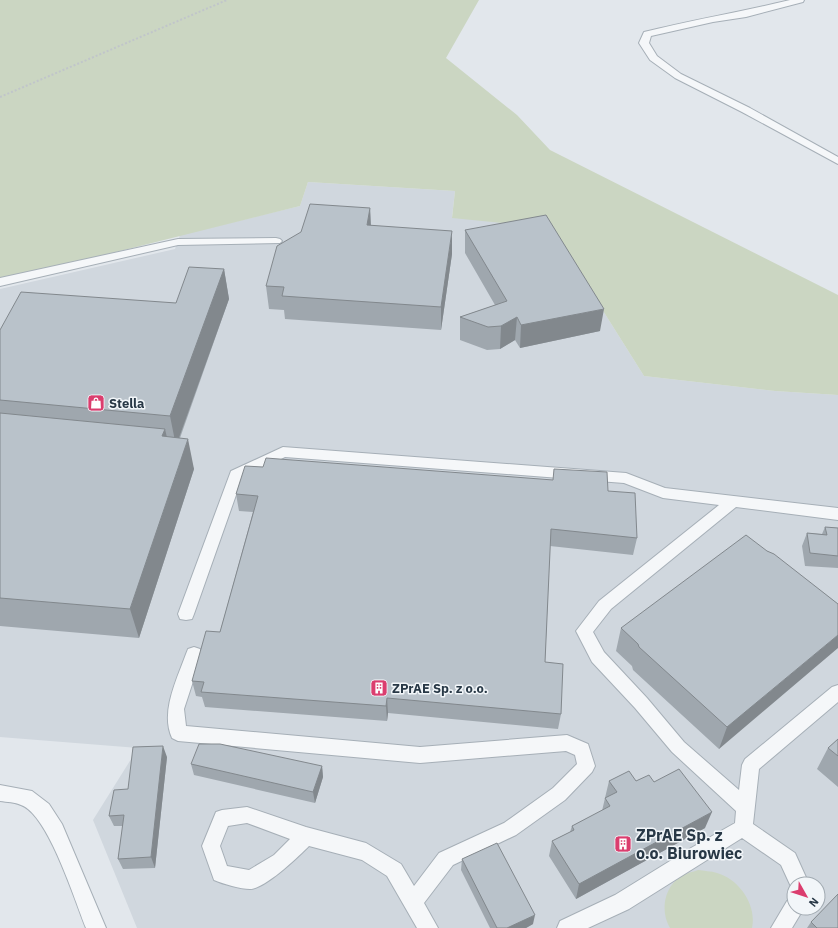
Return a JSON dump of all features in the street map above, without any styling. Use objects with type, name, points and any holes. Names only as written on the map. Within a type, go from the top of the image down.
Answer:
[{"type":"lane","points":[[800,0],[746,14],[713,19],[647,34],[644,43],[653,58],[678,76],[746,110],[838,161]]},
{"type":"lane","points":[[0,282],[178,242],[276,241]]},
{"type":"lane","points":[[186,614],[236,475],[283,452],[626,478],[663,493],[838,514]]},
{"type":"lane","points":[[733,502],[605,605],[584,631],[598,657],[641,703],[678,746],[746,807]]},
{"type":"lane","points":[[194,654],[176,709],[178,733],[420,755],[567,743],[582,750],[586,766],[559,794],[510,829],[446,859],[413,904]]},
{"type":"lane","points":[[743,828],[751,765],[838,692]]},
{"type":"lane","points":[[0,793],[26,797],[43,810],[56,830],[96,928]]},
{"type":"lane","points":[[306,836],[281,861],[251,880],[221,874],[211,846],[222,818],[247,816],[306,836],[366,852],[394,870],[428,928]]},
{"type":"lane","points":[[743,828],[788,859],[796,876]]},
{"type":"lane","points":[[567,928],[622,902],[698,854],[743,828]]},
{"type":"lane","points":[[781,928],[789,916]]},
{"type":"path","points":[[0,97],[227,0]]},
{"type":"shaded area","points":[[308,182],[455,191],[452,217],[551,228],[644,376],[775,391],[838,395],[838,928],[137,928],[93,820],[138,748],[0,737],[0,289],[175,249],[180,235],[300,206]]},
{"type":"green space","points":[[0,0],[479,0],[446,58],[517,115],[550,150],[838,295],[838,395],[775,391],[644,376],[551,228],[452,218],[455,191],[308,182],[300,206],[0,281]]},
{"type":"green space","points":[[698,870],[715,872],[725,876],[739,887],[745,894],[752,911],[752,928],[670,928],[665,914],[665,900],[667,893],[670,887],[680,877]]},
{"type":"building","points":[[310,204],[370,208],[367,225],[452,231],[441,307],[282,296],[284,287],[266,286],[277,246],[301,232]]},
{"type":"building","points":[[546,215],[604,309],[521,325],[517,317],[501,326],[488,327],[460,317],[507,301],[465,230]]},
{"type":"building","name":"Stella","points":[[189,267],[224,269],[170,416],[0,400],[0,330],[21,292],[176,303]]},
{"type":"building","points":[[0,413],[165,429],[162,436],[188,439],[130,609],[0,598]]},
{"type":"building","points":[[266,458],[553,480],[554,469],[607,472],[608,491],[635,493],[637,538],[551,529],[545,662],[563,664],[561,714],[387,698],[386,706],[201,692],[204,682],[192,681],[206,631],[220,632],[258,496],[236,494],[245,466],[263,467]]},
{"type":"building","points":[[825,527],[838,528],[838,556],[810,553],[807,533],[827,535]]},
{"type":"building","points":[[746,535],[767,551],[774,554],[838,604],[838,635],[727,727],[639,647],[638,644],[621,628]]},
{"type":"building","points":[[838,739],[838,756],[828,748]]},
{"type":"building","points":[[199,744],[220,744],[322,766],[313,792],[191,764]]},
{"type":"building","points":[[163,746],[151,857],[118,859],[124,815],[109,816],[114,790],[128,789],[133,747]]},
{"type":"building","name":"ZPrAE Sp. z o.o. Biurowiec","points":[[679,769],[712,812],[579,884],[552,841],[574,830],[572,826],[610,806],[605,798],[617,792],[609,781],[629,771],[636,781],[649,775],[654,782]]},
{"type":"building","points":[[497,843],[535,915],[507,928],[497,928],[462,859]]},
{"type":"building","points":[[838,894],[838,928],[817,928],[811,922],[817,916],[826,916],[826,906]]},
{"type":"place","name":"Stella","points":[[96,403]]},
{"type":"place","name":"ZPrAE Sp. z o.o.","points":[[379,688]]},
{"type":"place","name":"ZPrAE Sp. z o.o. Biurowiec","points":[[623,844]]}]
